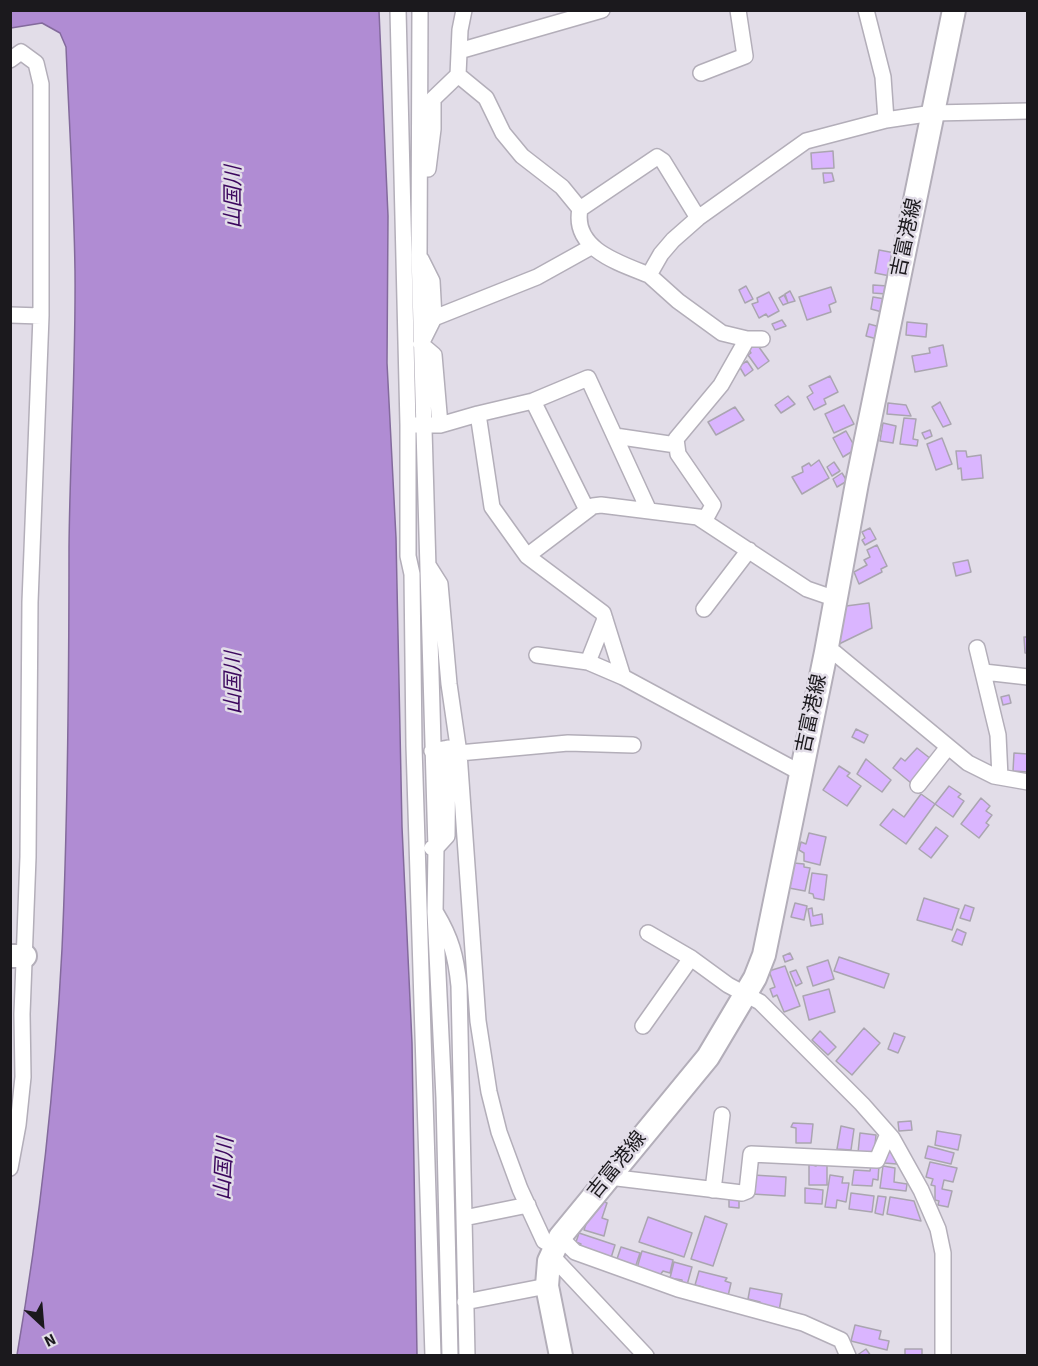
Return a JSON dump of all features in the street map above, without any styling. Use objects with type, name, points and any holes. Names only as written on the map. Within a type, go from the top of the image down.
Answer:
[{"type":"main road","name":"吉富港線","points":[[561,1356],[547,1286],[547,1273],[556,1246],[609,1177],[708,1057],[746,995],[761,962],[770,931],[857,483],[954,10]]},
{"type":"street","points":[[433,1356],[428,1135],[423,1086],[429,1071],[431,969],[436,848],[424,746],[412,574],[408,556],[408,473],[416,425],[421,344],[419,196],[427,99],[421,14],[400,10],[405,345],[416,425],[428,565],[431,726],[424,746],[418,841],[431,969],[440,1004],[450,1356]]},
{"type":"street","points":[[427,99],[458,75],[460,30],[464,10]]},
{"type":"street","points":[[459,51],[602,10]]},
{"type":"street","points":[[701,73],[745,56],[738,10]]},
{"type":"street","points":[[866,10],[883,77],[886,120]]},
{"type":"street","points":[[10,60],[21,52],[36,63],[41,84],[43,234],[18,956],[22,1097],[10,1168]]},
{"type":"street","points":[[458,75],[486,98],[503,133],[522,156],[562,187],[580,209]]},
{"type":"street","points":[[649,275],[661,254],[673,240],[698,218],[806,141],[886,120],[933,113],[1028,111]]},
{"type":"street","points":[[698,218],[663,160],[657,157],[580,209],[578,220],[591,248],[649,275],[678,301],[722,333],[747,339],[762,339]]},
{"type":"street","points":[[434,318],[537,277],[591,248]]},
{"type":"street","points":[[419,254],[432,281],[434,318],[421,344]]},
{"type":"street","points":[[10,315],[41,316]]},
{"type":"street","points":[[527,556],[587,510],[601,505],[706,518],[713,505],[678,454],[676,439],[721,386],[747,339]]},
{"type":"street","points":[[405,345],[421,344],[434,355],[440,424]]},
{"type":"street","points":[[416,425],[440,424],[533,401],[588,378],[649,512]]},
{"type":"street","points":[[533,401],[587,510]]},
{"type":"street","points":[[478,414],[492,507],[527,556],[603,613],[623,677]]},
{"type":"street","points":[[615,436],[676,445]]},
{"type":"street","points":[[408,473],[417,546],[440,585],[483,1058],[499,1132],[544,1241],[678,1289],[803,1323],[841,1340],[848,1356]]},
{"type":"street","points":[[699,518],[807,589],[836,599]]},
{"type":"street","points":[[704,609],[749,550]]},
{"type":"street","points":[[588,662],[605,619]]},
{"type":"street","points":[[977,648],[999,735],[1000,777]]},
{"type":"street","points":[[826,652],[835,653],[948,747],[977,767],[1000,777],[1028,782]]},
{"type":"street","points":[[537,655],[588,662],[623,677],[801,773]]},
{"type":"street","points":[[984,672],[1028,677]]},
{"type":"street","points":[[424,746],[454,751],[568,743],[633,744]]},
{"type":"street","points":[[918,785],[948,747]]},
{"type":"street","points":[[436,848],[447,836],[454,751]]},
{"type":"street","points":[[418,841],[436,848]]},
{"type":"street","points":[[435,912],[449,934],[457,969],[467,1356]]},
{"type":"street","points":[[648,933],[760,1002],[862,1104],[888,1134],[921,1190],[938,1229],[943,1252],[943,1356]]},
{"type":"street","points":[[643,1026],[691,958]]},
{"type":"street","points":[[440,1004],[476,1000]]},
{"type":"street","points":[[444,1098],[461,1094]]},
{"type":"street","points":[[713,1190],[722,1115]]},
{"type":"street","points":[[428,1135],[444,1134]]},
{"type":"street","points":[[609,1177],[742,1194],[747,1191],[751,1154],[877,1160],[888,1134]]},
{"type":"street","points":[[464,1218],[528,1205]]},
{"type":"street","points":[[556,1246],[646,1356]]},
{"type":"street","points":[[433,1312],[450,1310],[547,1286]]},
{"type":"water","name":"山国川","points":[[11,10],[379,11],[388,216],[387,363],[396,538],[402,827],[412,1043],[417,1355],[17,1355],[46,1153],[62,949],[67,799],[69,547],[75,271],[66,47],[60,33],[42,23],[11,28]]},
{"type":"building","points":[[833,151],[834,168],[812,169],[811,153]]},
{"type":"building","points":[[823,173],[832,173],[834,181],[824,183]]},
{"type":"building","points":[[879,250],[895,253],[890,276],[875,273]]},
{"type":"building","points":[[873,285],[888,286],[887,294],[873,293]]},
{"type":"building","points":[[746,286],[753,299],[745,303],[739,290]]},
{"type":"building","points":[[831,287],[836,302],[829,305],[831,312],[807,320],[799,297]]},
{"type":"building","points":[[790,291],[795,301],[788,303],[785,294]]},
{"type":"building","points":[[769,292],[779,311],[768,317],[766,314],[759,318],[752,304],[758,302],[757,298]]},
{"type":"building","points":[[784,295],[788,303],[783,305],[779,298]]},
{"type":"building","points":[[873,297],[885,299],[882,312],[871,309]]},
{"type":"building","points":[[782,320],[786,326],[775,330],[772,324]]},
{"type":"building","points":[[907,322],[927,324],[926,337],[906,335]]},
{"type":"building","points":[[869,324],[880,327],[877,339],[866,336]]},
{"type":"building","points":[[756,343],[769,361],[758,369],[748,355],[751,353],[748,348]]},
{"type":"building","points":[[943,345],[947,366],[915,372],[912,356],[930,353],[929,348]]},
{"type":"building","points":[[747,361],[753,370],[745,376],[739,366]]},
{"type":"building","points":[[830,376],[838,392],[824,399],[826,404],[814,410],[807,397],[813,393],[809,386]]},
{"type":"building","points":[[788,396],[795,404],[781,413],[775,405]]},
{"type":"building","points":[[940,402],[951,424],[943,427],[932,407]]},
{"type":"building","points":[[888,403],[906,405],[911,416],[887,414]]},
{"type":"building","points":[[844,405],[854,424],[834,433],[825,414]]},
{"type":"building","points":[[735,407],[744,420],[716,435],[708,422]]},
{"type":"building","points":[[904,418],[916,419],[913,439],[918,440],[917,446],[900,444]]},
{"type":"building","points":[[883,423],[896,426],[893,443],[880,441]]},
{"type":"building","points":[[930,430],[932,436],[925,439],[922,433]]},
{"type":"building","points":[[846,431],[856,449],[843,457],[833,438]]},
{"type":"building","points":[[942,438],[952,464],[936,470],[927,444]]},
{"type":"building","points":[[956,451],[966,451],[967,457],[981,455],[983,478],[962,480]]},
{"type":"building","points":[[819,460],[829,478],[802,494],[792,477],[803,472],[802,467],[809,463],[811,466]]},
{"type":"building","points":[[834,462],[840,471],[832,476],[827,467]]},
{"type":"building","points":[[842,473],[847,481],[837,487],[833,479]]},
{"type":"building","points":[[870,528],[876,539],[865,545],[862,532]]},
{"type":"building","points":[[877,545],[887,566],[881,569],[882,572],[859,584],[854,572],[867,565],[864,560],[870,557],[867,550]]},
{"type":"building","points":[[968,560],[971,572],[956,576],[953,563]]},
{"type":"building","points":[[869,603],[872,628],[839,644],[846,606]]},
{"type":"building","points":[[1024,637],[1028,637],[1028,653],[1025,653]]},
{"type":"building","points":[[1009,695],[1011,703],[1003,705],[1001,697]]},
{"type":"building","points":[[856,729],[868,735],[864,743],[852,737]]},
{"type":"building","points":[[917,748],[931,759],[911,783],[893,768],[901,758],[905,761]]},
{"type":"building","points":[[1014,753],[1028,754],[1028,772],[1013,771]]},
{"type":"building","points":[[866,759],[891,780],[882,792],[857,774]]},
{"type":"building","points":[[839,766],[850,773],[847,776],[861,786],[847,806],[823,790]]},
{"type":"building","points":[[949,786],[961,794],[958,797],[964,801],[953,817],[935,804]]},
{"type":"building","points":[[921,794],[935,804],[906,844],[880,825],[893,809],[904,817]]},
{"type":"building","points":[[981,798],[990,806],[986,811],[992,815],[986,823],[989,825],[979,838],[961,824]]},
{"type":"building","points":[[936,827],[948,836],[931,858],[919,849]]},
{"type":"building","points":[[809,833],[826,837],[820,865],[804,861],[804,853],[799,850],[801,842],[806,844]]},
{"type":"building","points":[[794,863],[804,864],[804,867],[810,868],[805,891],[789,888]]},
{"type":"building","points":[[812,873],[827,875],[824,900],[814,898],[813,894],[809,893]]},
{"type":"building","points":[[924,898],[959,909],[952,930],[917,920]]},
{"type":"building","points":[[795,903],[807,906],[804,920],[791,917]]},
{"type":"building","points":[[965,905],[974,908],[970,921],[960,918]]},
{"type":"building","points":[[812,908],[813,916],[822,914],[823,924],[811,926],[808,909]]},
{"type":"building","points":[[957,929],[966,933],[962,945],[952,941]]},
{"type":"building","points":[[790,953],[793,959],[785,962],[783,956]]},
{"type":"building","points":[[839,957],[889,974],[884,988],[834,971]]},
{"type":"building","points":[[828,960],[834,979],[813,986],[807,967]]},
{"type":"building","points":[[785,966],[800,1006],[784,1012],[777,995],[773,997],[770,989],[775,987],[769,971]]},
{"type":"building","points":[[796,970],[802,983],[796,986],[790,972]]},
{"type":"building","points":[[829,989],[835,1012],[809,1020],[803,996]]},
{"type":"building","points":[[864,1028],[880,1043],[852,1075],[836,1061]]},
{"type":"building","points":[[820,1031],[836,1047],[828,1055],[812,1040]]},
{"type":"building","points":[[894,1033],[905,1037],[898,1053],[888,1049]]},
{"type":"building","points":[[911,1121],[912,1130],[899,1131],[898,1122]]},
{"type":"building","points":[[793,1123],[813,1124],[811,1143],[796,1143],[796,1128],[791,1127]]},
{"type":"building","points":[[841,1126],[854,1129],[851,1150],[837,1149]]},
{"type":"building","points":[[937,1131],[961,1135],[958,1150],[935,1145]]},
{"type":"building","points":[[860,1133],[876,1135],[874,1155],[858,1153]]},
{"type":"building","points":[[928,1146],[954,1153],[951,1164],[925,1158]]},
{"type":"building","points":[[891,1150],[897,1164],[884,1163],[885,1153]]},
{"type":"building","points":[[930,1162],[957,1168],[953,1182],[944,1180],[942,1189],[952,1191],[948,1207],[938,1205],[939,1201],[935,1200],[935,1186],[931,1185],[933,1179],[926,1177]]},
{"type":"building","points":[[816,1163],[827,1163],[827,1185],[809,1185],[809,1164],[816,1166]]},
{"type":"building","points":[[871,1164],[879,1165],[878,1180],[873,1179],[872,1186],[852,1185],[854,1170],[870,1171]]},
{"type":"building","points":[[883,1166],[895,1168],[894,1182],[907,1184],[906,1191],[880,1188]]},
{"type":"building","points":[[753,1175],[786,1177],[785,1196],[752,1194]]},
{"type":"building","points":[[830,1175],[843,1177],[842,1183],[849,1183],[846,1202],[837,1200],[836,1208],[825,1207]]},
{"type":"building","points":[[805,1188],[823,1190],[822,1204],[805,1203]]},
{"type":"building","points":[[851,1193],[874,1196],[872,1212],[849,1209]]},
{"type":"building","points":[[878,1196],[886,1197],[883,1215],[875,1213]]},
{"type":"building","points":[[890,1197],[914,1201],[921,1221],[887,1214]]},
{"type":"building","points":[[729,1199],[739,1199],[739,1208],[729,1207]]},
{"type":"building","points":[[602,1201],[607,1203],[602,1218],[608,1220],[604,1236],[584,1230],[589,1215],[592,1216],[595,1206],[600,1207]]},
{"type":"building","points":[[705,1216],[727,1224],[713,1266],[691,1259]]},
{"type":"building","points":[[648,1217],[692,1233],[684,1257],[639,1242]]},
{"type":"building","points":[[579,1233],[615,1245],[611,1258],[579,1248],[581,1244],[576,1242]]},
{"type":"building","points":[[621,1247],[640,1253],[635,1268],[616,1262]]},
{"type":"building","points":[[642,1251],[673,1260],[670,1273],[663,1271],[660,1275],[637,1268]]},
{"type":"building","points":[[674,1262],[692,1267],[687,1285],[682,1284],[682,1280],[670,1278]]},
{"type":"building","points":[[699,1271],[727,1278],[725,1281],[731,1283],[728,1296],[702,1290],[703,1287],[695,1285]]},
{"type":"building","points":[[750,1288],[782,1294],[779,1311],[759,1307],[760,1302],[748,1299]]},
{"type":"building","points":[[855,1325],[881,1331],[879,1339],[889,1341],[887,1350],[851,1341]]},
{"type":"building","points":[[866,1349],[871,1356],[856,1356]]},
{"type":"building","points":[[905,1349],[922,1349],[922,1356],[905,1356]]}]
